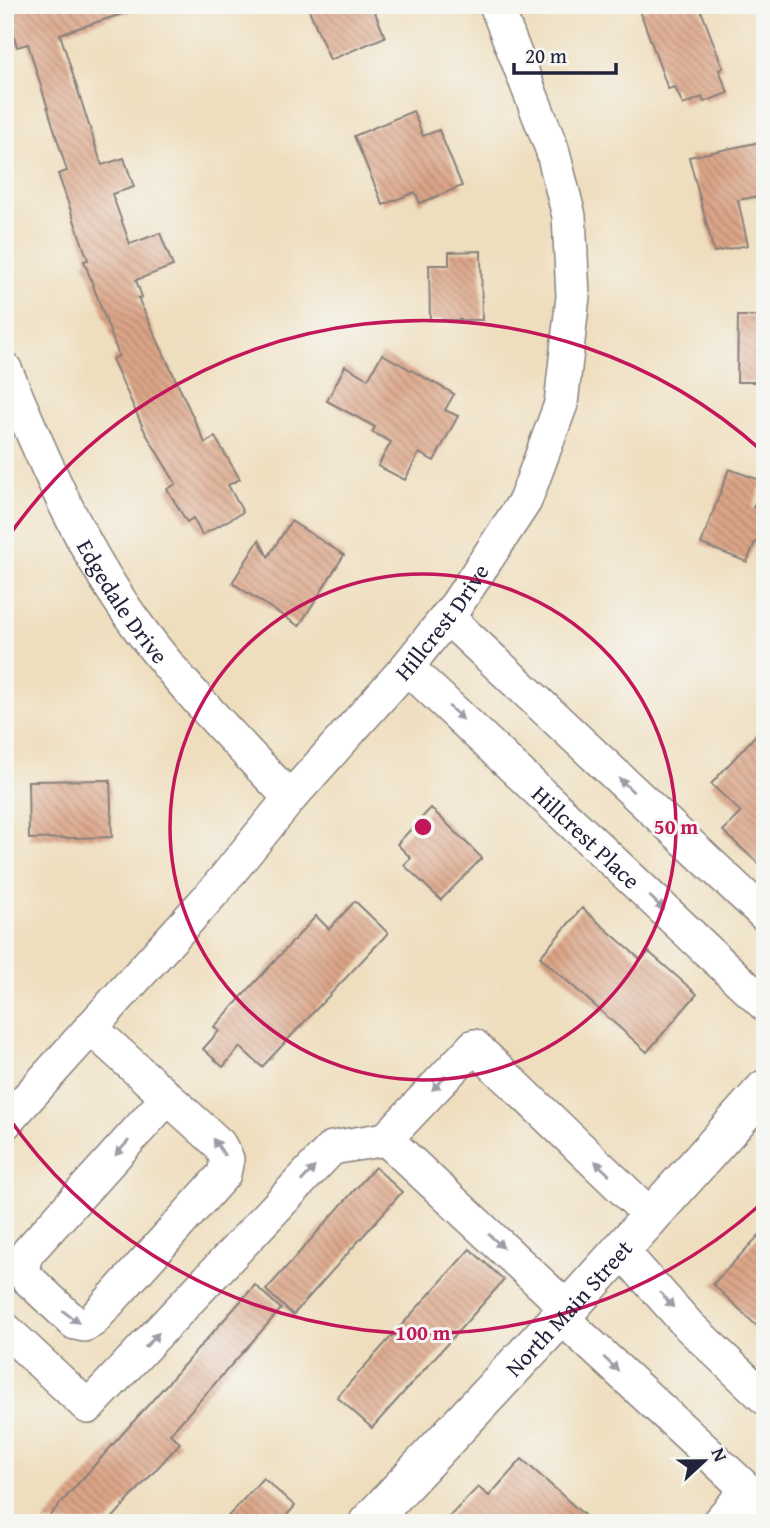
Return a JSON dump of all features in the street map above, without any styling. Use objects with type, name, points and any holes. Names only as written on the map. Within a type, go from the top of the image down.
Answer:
[{"type":"main road","name":"North Main Street","points":[[369,1523],[565,1313],[765,1088]]},
{"type":"street","name":"Hillcrest Drive","points":[[5,1123],[217,888],[290,798],[407,667],[447,617],[525,501],[561,404],[573,296],[569,216],[552,149],[496,5]]},
{"type":"street","name":"Edgedale Drive","points":[[5,369],[50,473],[96,562],[140,630],[193,697],[290,798]]},
{"type":"street","points":[[447,617],[765,915]]},
{"type":"street","name":"Hillcrest Place","points":[[407,667],[765,1005]]},
{"type":"street","points":[[91,1028],[168,1097],[219,1144],[227,1159],[224,1174],[92,1321],[84,1325],[75,1323],[27,1278],[22,1264],[27,1252],[168,1097]]},
{"type":"street","points":[[5,1329],[88,1407],[332,1148],[386,1139],[474,1046],[651,1216]]},
{"type":"street","points":[[386,1139],[756,1498],[718,1523]]},
{"type":"street","points":[[621,1250],[689,1326],[765,1398]]},
{"type":"building","points":[[5,5],[130,5],[131,11],[60,34],[102,165],[124,158],[134,187],[112,194],[130,244],[160,233],[173,266],[136,280],[142,297],[138,298],[205,443],[215,437],[240,479],[228,485],[243,512],[202,535],[193,518],[187,522],[167,489],[176,484],[145,432],[112,359],[119,356],[84,261],[88,260],[58,174],[67,171],[28,44],[17,47]]},
{"type":"building","points":[[307,5],[372,5],[385,37],[330,60]]},
{"type":"building","points":[[655,5],[699,5],[723,68],[719,70],[728,93],[704,102],[702,97],[683,105],[675,87],[668,89],[640,11]]},
{"type":"building","points":[[413,111],[423,136],[439,130],[462,186],[420,203],[415,192],[383,205],[354,136]]},
{"type":"building","points":[[765,141],[765,195],[738,200],[748,245],[714,252],[689,157]]},
{"type":"building","points":[[481,251],[482,320],[430,320],[429,265],[449,265],[449,252]]},
{"type":"building","points":[[738,316],[765,316],[765,382],[737,382]]},
{"type":"building","points":[[382,354],[454,394],[445,410],[458,416],[434,461],[419,453],[405,480],[378,466],[391,442],[372,432],[375,427],[327,401],[345,366],[368,379]]},
{"type":"building","points":[[729,469],[763,481],[753,508],[765,513],[765,545],[755,542],[747,562],[701,544]]},
{"type":"building","points":[[291,521],[344,555],[299,626],[232,583],[259,540],[268,557]]},
{"type":"building","points":[[765,725],[765,870],[723,831],[741,812],[711,784]]},
{"type":"building","points":[[110,780],[112,837],[29,839],[28,781]]},
{"type":"building","points":[[431,808],[482,858],[441,900],[404,865],[411,858],[397,844]]},
{"type":"building","points":[[355,901],[388,933],[262,1067],[240,1047],[223,1067],[203,1049],[219,1031],[214,1027],[316,916],[329,929]]},
{"type":"building","points":[[582,908],[641,960],[649,952],[697,994],[647,1052],[540,957]]},
{"type":"building","points":[[375,1167],[402,1192],[293,1315],[266,1290]]},
{"type":"building","points":[[765,1229],[765,1334],[713,1284]]},
{"type":"building","points":[[470,1249],[504,1280],[372,1428],[337,1397]]},
{"type":"building","points":[[255,1285],[281,1309],[170,1434],[180,1443],[108,1523],[43,1523]]},
{"type":"building","points":[[522,1459],[593,1523],[443,1523],[478,1487],[489,1496]]},
{"type":"building","points":[[263,1478],[295,1506],[280,1523],[222,1523]]}]
